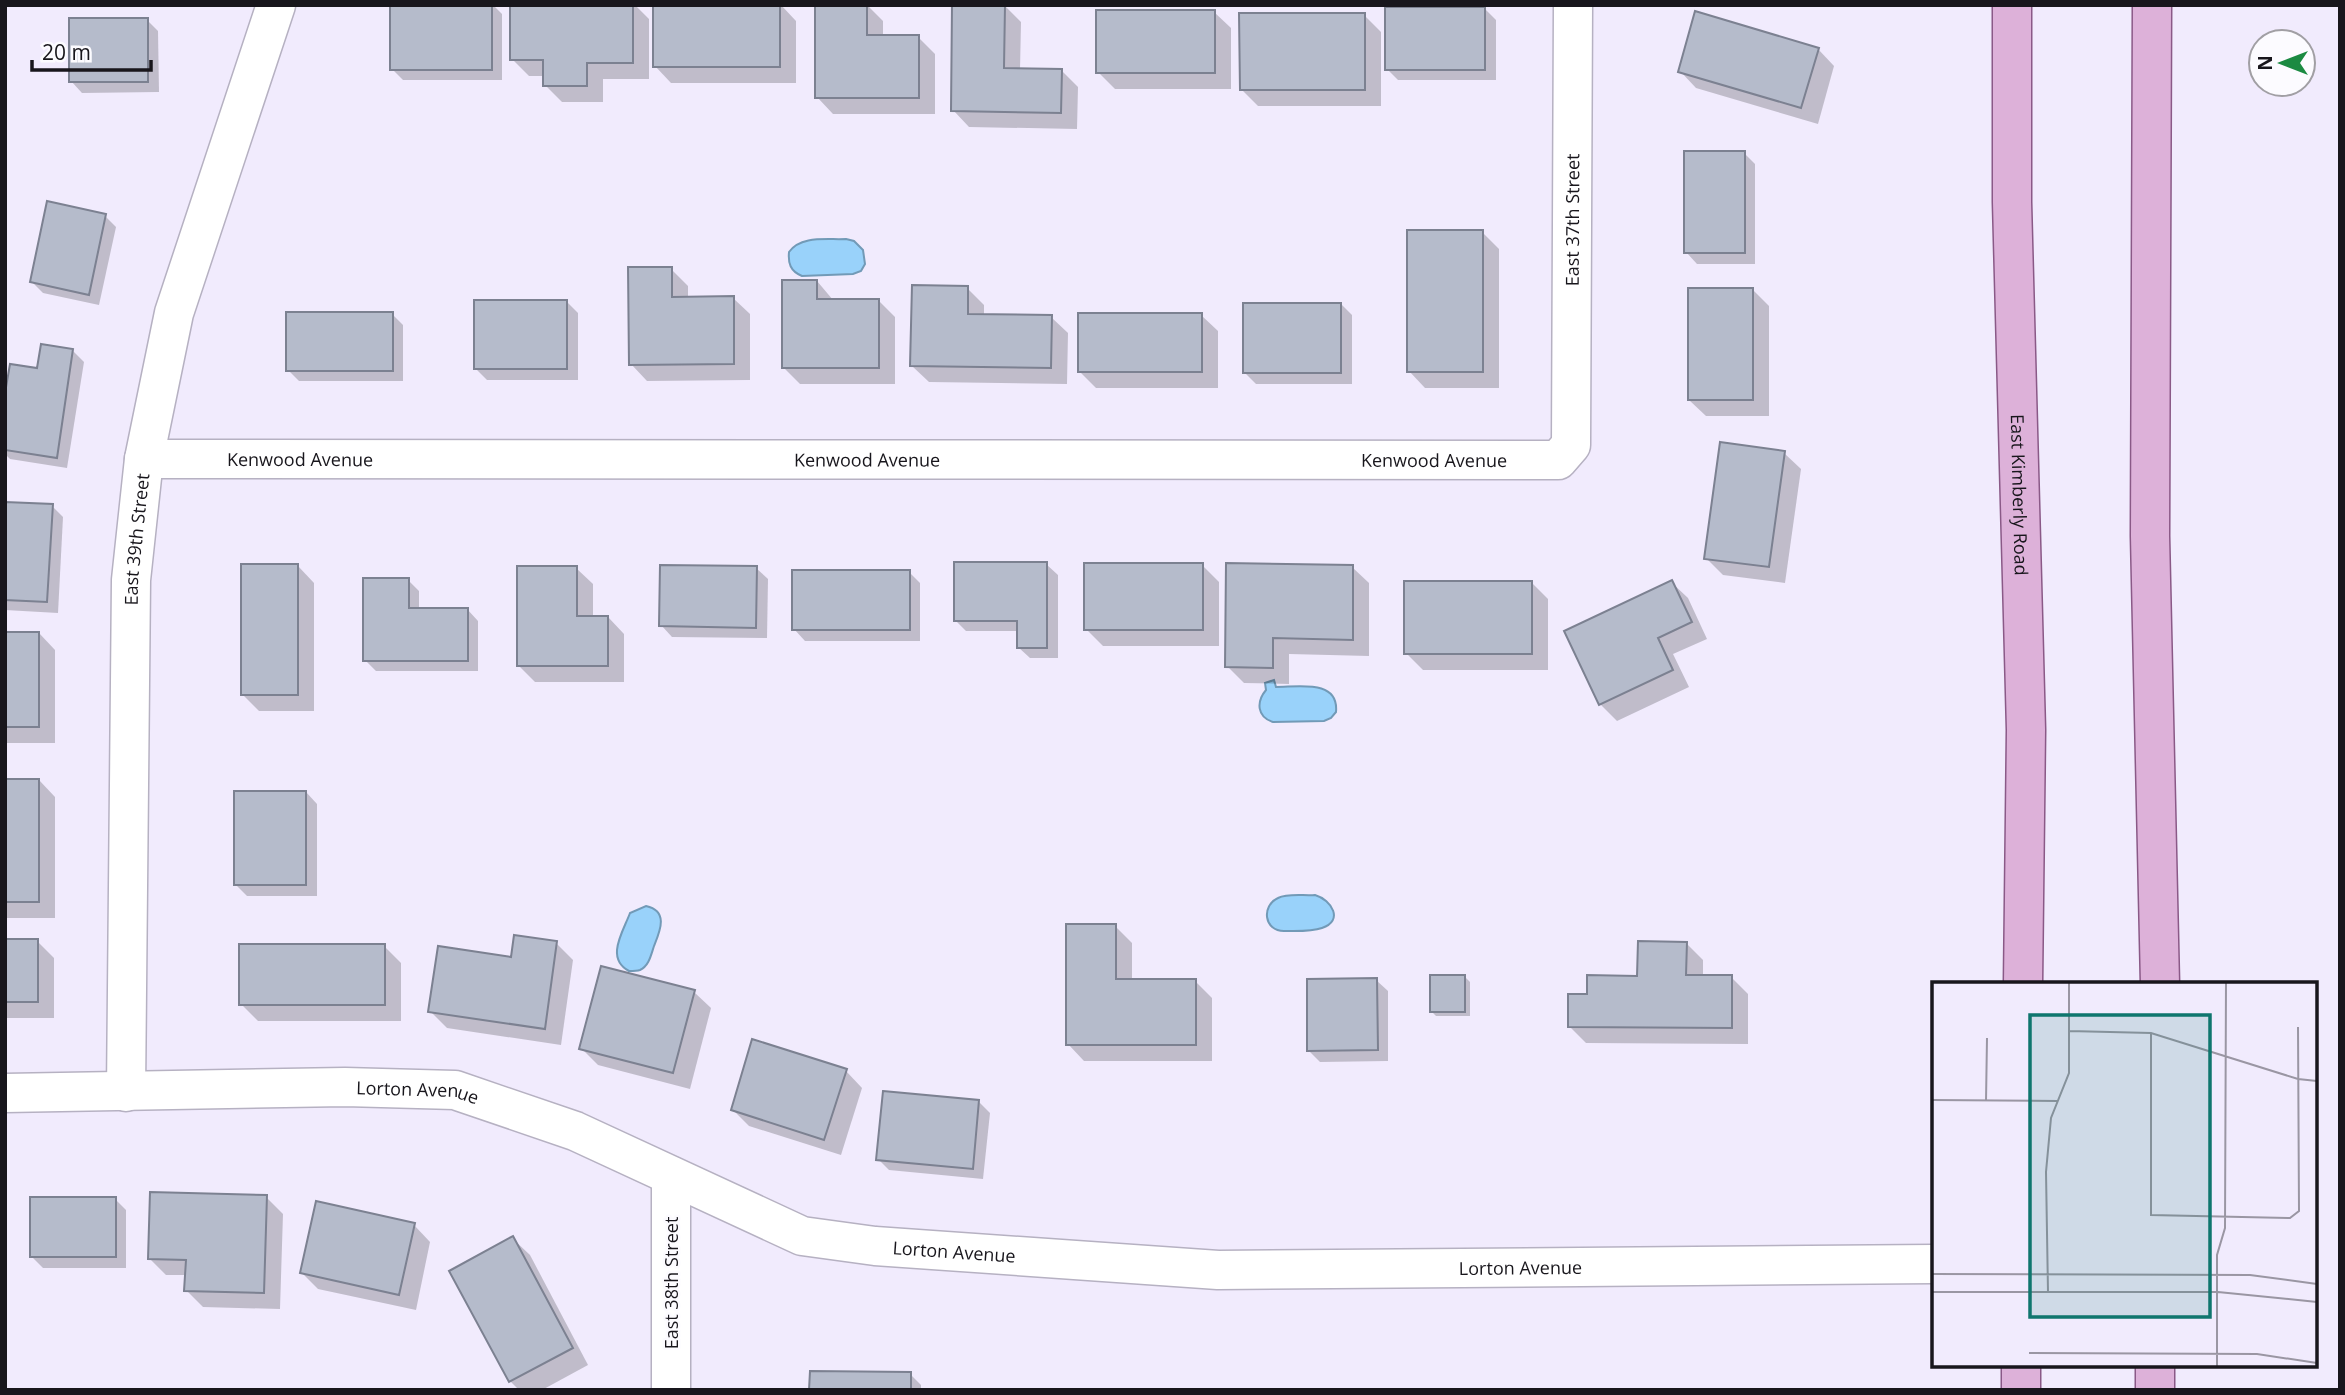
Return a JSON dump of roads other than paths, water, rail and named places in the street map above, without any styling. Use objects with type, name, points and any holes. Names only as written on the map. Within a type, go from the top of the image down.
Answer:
[{"type":"main road","name":"East Kimberly Road","points":[[2012,5],[2012,202],[2026,730],[2023,982]]},
{"type":"main road","points":[[2152,5],[2150,536],[2160,982]]},
{"type":"main road","points":[[2021,1367],[2021,1390]]},
{"type":"main road","points":[[2155,1367],[2155,1390]]},
{"type":"street","name":"East 39th Street","points":[[127,1092],[131,580],[144,459],[174,313],[276,5]]},
{"type":"street","name":"East 37th Street","points":[[1571,434],[1573,5]]},
{"type":"street","name":"Kenwood Avenue","points":[[144,459],[1558,460],[1571,445],[1571,434]]},
{"type":"street","name":"Lorton Avenue","points":[[5,1093],[345,1087],[455,1090],[575,1131],[802,1236],[903,1248],[1218,1270],[1932,1264]]},
{"type":"street","name":"East 38th Street","points":[[671,1176],[671,1390]]},
{"type":"water","points":[[846,239],[854,241],[863,250],[865,264],[861,271],[853,274],[802,276],[791,266],[789,252],[800,243]]},
{"type":"water","points":[[1274,680],[1276,687],[1306,686],[1324,690],[1331,694],[1335,701],[1336,712],[1324,721],[1268,720],[1261,713],[1260,704],[1266,690],[1265,683]]},
{"type":"water","points":[[1315,895],[1326,901],[1333,911],[1333,921],[1329,925],[1313,930],[1284,931],[1277,930],[1269,923],[1267,912],[1278,898]]},
{"type":"water","points":[[646,906],[658,912],[660,928],[646,966],[640,970],[629,971],[618,959],[620,936],[630,913]]}]
